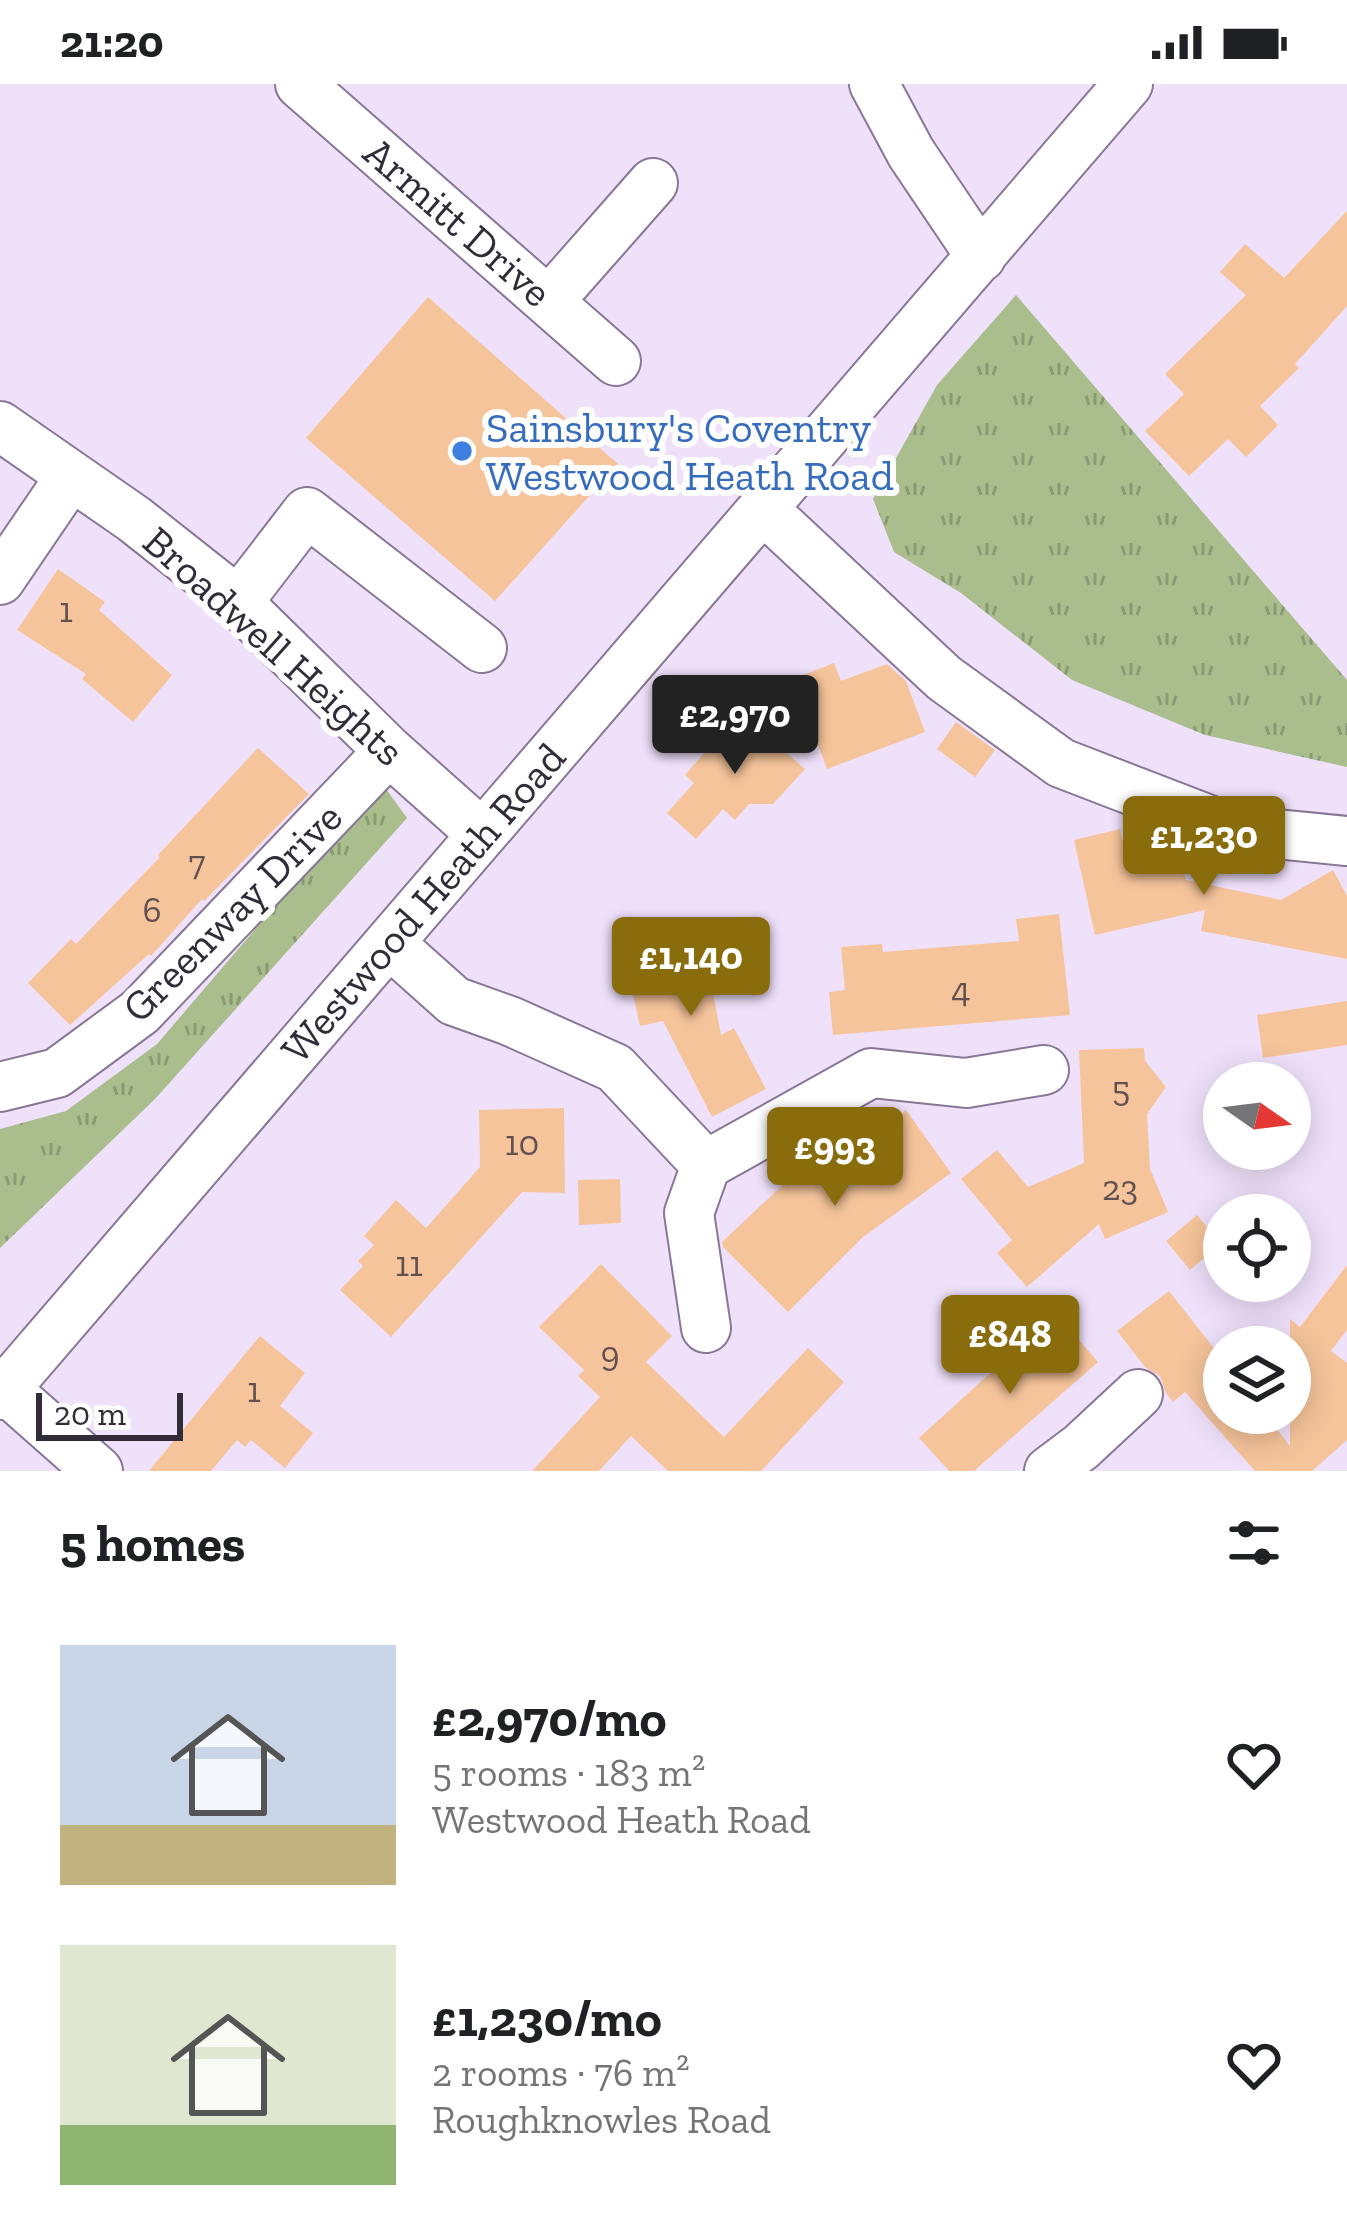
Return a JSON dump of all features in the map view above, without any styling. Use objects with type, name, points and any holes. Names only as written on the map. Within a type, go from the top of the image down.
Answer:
[{"type":"street","name":"Armitt Drive","points":[[300,84],[616,361]]},
{"type":"street","points":[[874,84],[911,152],[981,257]]},
{"type":"street","name":"Westwood Heath Road","points":[[3,1392],[1128,84]]},
{"type":"street","points":[[549,301],[653,183]]},
{"type":"street","name":"Broadwell Heights","points":[[0,426],[134,520],[237,603],[482,834]]},
{"type":"street","points":[[0,580],[70,477]]},
{"type":"street","points":[[764,510],[944,678],[1061,763],[1235,830],[1347,841]]},
{"type":"street","points":[[237,603],[307,512],[482,648]]},
{"type":"street","name":"Greenway Drive","points":[[0,1087],[57,1073],[140,1012],[389,751]]},
{"type":"street","points":[[389,943],[454,1001],[615,1068],[706,1165]]},
{"type":"street","points":[[706,1328],[689,1213],[706,1165],[871,1073],[966,1083],[1044,1070]]},
{"type":"street","points":[[3,1392],[98,1471]]},
{"type":"street","points":[[1076,1463],[1138,1394]]},
{"type":"green space","points":[[1016,295],[1347,680],[1347,767],[1205,735],[1072,680],[961,593],[894,552],[873,499],[937,385]]},
{"type":"green space","points":[[381,782],[407,818],[155,1099],[0,1248],[0,1129],[66,1111],[157,1044]]},
{"type":"building","points":[[1347,211],[1347,306],[1295,364],[1299,368],[1260,406],[1278,425],[1246,457],[1228,439],[1189,476],[1145,431],[1184,394],[1165,374],[1246,295],[1220,272],[1245,244],[1284,278]]},
{"type":"building","name":"Sainsbury's Coventry Westwood Heath Road","points":[[428,297],[618,464],[495,601],[306,438]]},
{"type":"building","points":[[58,569],[105,602],[99,610],[172,675],[133,722],[82,679],[86,674],[17,630]]},
{"type":"building","points":[[834,663],[841,681],[887,664],[906,681],[925,732],[827,769],[793,679]]},
{"type":"building","points":[[740,712],[805,769],[773,804],[749,804],[735,820],[723,809],[696,839],[667,813],[694,783],[685,775]]},
{"type":"building","points":[[956,722],[995,750],[975,777],[937,749]]},
{"type":"building","points":[[258,748],[309,794],[151,956],[70,1025],[28,983],[71,939],[76,944]]},
{"type":"building","points":[[1120,829],[1123,842],[1143,837],[1145,846],[1176,838],[1186,880],[1281,900],[1333,870],[1347,896],[1347,959],[1201,931],[1205,910],[1095,935],[1074,840]]},
{"type":"building","points":[[1059,914],[1070,1015],[833,1035],[829,992],[845,990],[841,947],[882,944],[883,952],[1019,941],[1016,919]]},
{"type":"building","points":[[683,932],[688,951],[708,966],[721,1035],[734,1028],[766,1089],[712,1117],[663,1021],[640,1026],[622,946]]},
{"type":"building","points":[[1347,1001],[1347,1045],[1263,1058],[1257,1015]]},
{"type":"building","points":[[1144,1048],[1145,1061],[1166,1087],[1147,1114],[1150,1169],[1168,1212],[1105,1239],[1099,1224],[1027,1287],[997,1253],[1012,1240],[961,1179],[997,1150],[1028,1187],[1084,1163],[1079,1050]]},
{"type":"building","points":[[564,1108],[565,1193],[522,1192],[391,1337],[340,1290],[363,1266],[358,1261],[374,1245],[364,1236],[396,1200],[426,1228],[480,1167],[479,1110]]},
{"type":"building","points":[[906,1110],[951,1173],[862,1238],[788,1312],[722,1242],[787,1181],[792,1186],[878,1124],[881,1128]]},
{"type":"building","points":[[620,1179],[621,1223],[579,1225],[578,1180]]},
{"type":"building","points":[[1197,1215],[1203,1222],[1203,1259],[1190,1270],[1166,1241]]},
{"type":"building","points":[[601,1264],[672,1336],[646,1362],[724,1437],[808,1348],[844,1382],[761,1471],[668,1471],[631,1436],[599,1471],[532,1471],[600,1397],[578,1376],[584,1370],[539,1327]]},
{"type":"building","points":[[1347,1265],[1347,1330],[1331,1351],[1347,1363],[1347,1440],[1312,1471],[1255,1471],[1222,1434],[1281,1434],[1290,1446],[1290,1434],[1311,1434],[1311,1326],[1301,1326]]},
{"type":"building","points":[[1169,1291],[1203,1334],[1203,1412],[1185,1392],[1173,1402],[1160,1376],[1145,1367],[1117,1331]]},
{"type":"building","points":[[1056,1313],[1098,1362],[974,1471],[949,1471],[919,1438]]},
{"type":"building","points":[[260,1336],[305,1373],[280,1406],[313,1433],[285,1468],[251,1440],[245,1447],[237,1440],[211,1471],[149,1471]]},
{"type":"place","name":"Sainsbury's Coventry Westwood Heath Road","points":[[462,451]]}]
